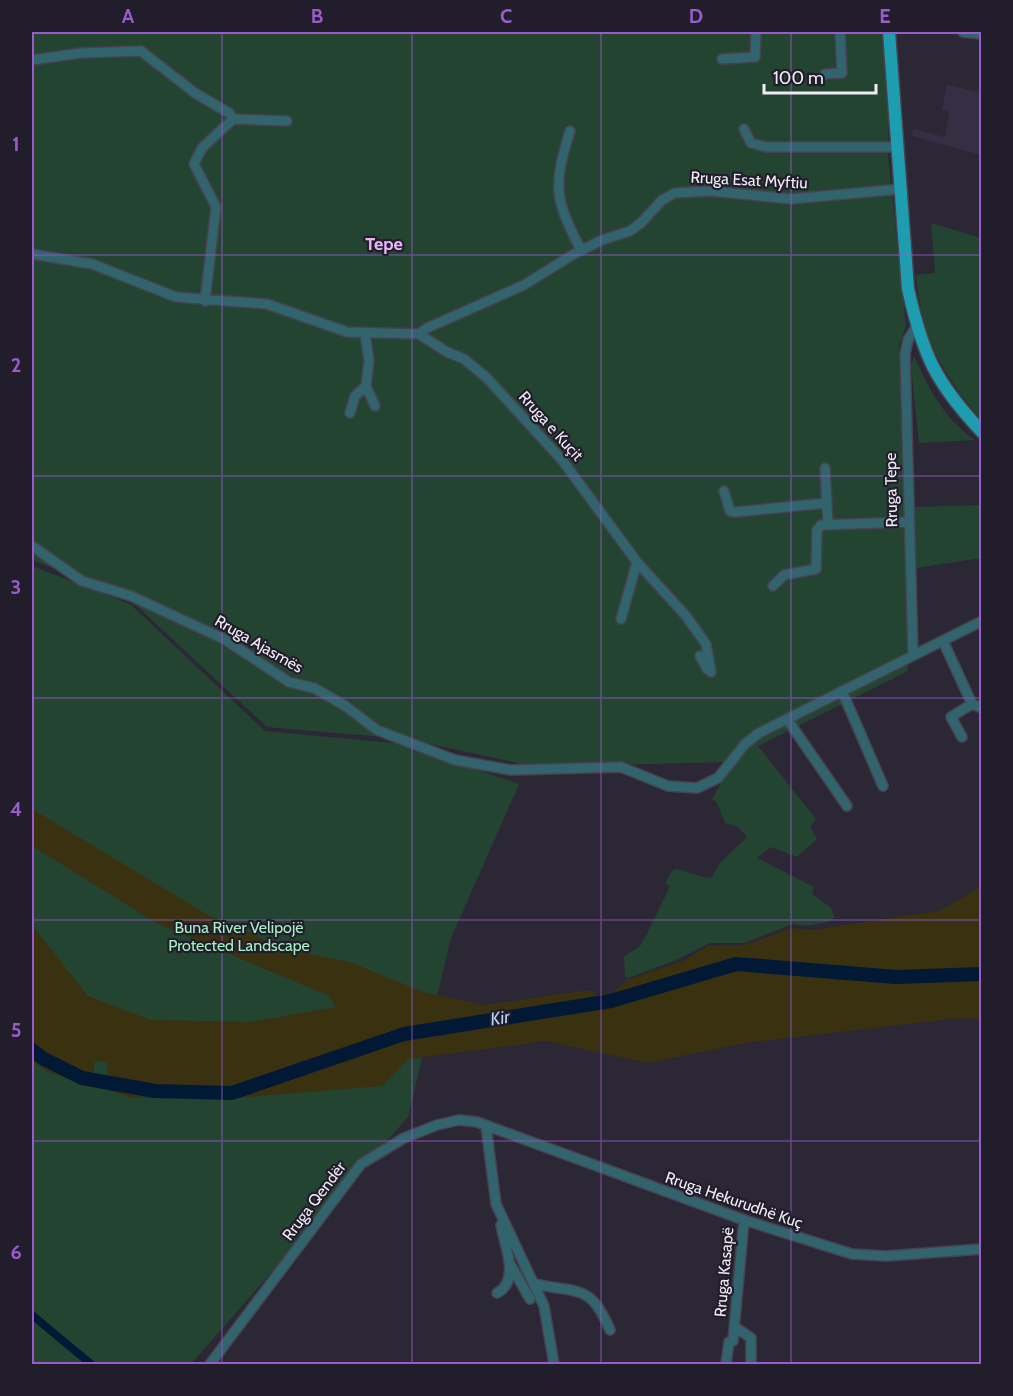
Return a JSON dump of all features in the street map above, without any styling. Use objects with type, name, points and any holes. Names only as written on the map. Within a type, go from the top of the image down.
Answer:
[{"type":"main road","points":[[889,32],[908,289],[916,327],[940,382],[981,432]]},
{"type":"street","points":[[722,59],[755,57],[756,32]]},
{"type":"street","points":[[825,74],[842,74],[840,32]]},
{"type":"street","points":[[963,32],[981,34]]},
{"type":"street","points":[[32,60],[81,53],[141,51],[195,93],[229,113],[233,119]]},
{"type":"street","points":[[205,301],[216,207],[194,164],[202,148],[233,119],[287,121]]},
{"type":"street","points":[[744,129],[751,143],[766,147],[897,147]]},
{"type":"street","points":[[570,131],[561,161],[557,190],[581,250]]},
{"type":"street","name":"Rruga Esat Myftiu","points":[[419,334],[427,328],[524,285],[581,250],[636,228],[662,200],[682,192],[710,191],[791,199],[901,189]]},
{"type":"street","points":[[32,254],[75,259],[122,275],[165,294],[205,301],[267,304],[337,329],[365,333],[419,334]]},
{"type":"street","name":"Rruga Tepe","points":[[913,655],[905,354],[908,340],[916,327]]},
{"type":"street","points":[[365,333],[369,361],[366,386],[375,406]]},
{"type":"street","name":"Rruga e Kuçit","points":[[419,334],[447,352],[465,359],[500,391],[569,468],[637,562],[686,616],[706,644],[711,672],[706,669],[700,656]]},
{"type":"street","points":[[350,413],[355,396],[366,386]]},
{"type":"street","points":[[825,468],[828,524]]},
{"type":"street","points":[[724,491],[727,507],[730,511],[735,512],[827,503]]},
{"type":"street","points":[[772,586],[784,575],[816,569],[817,530],[821,525],[909,522]]},
{"type":"street","name":"Rruga Ajasmës","points":[[32,546],[72,576],[102,589],[131,596],[233,644],[289,682],[314,688],[344,705],[377,730],[432,753],[500,769],[621,767],[678,789],[697,788],[718,778],[751,739],[787,719]]},
{"type":"street","points":[[621,619],[637,562]]},
{"type":"street","points":[[847,806],[787,719],[981,621]]},
{"type":"street","points":[[943,641],[972,704],[981,708]]},
{"type":"street","points":[[843,691],[883,786]]},
{"type":"street","points":[[962,737],[951,717],[972,704]]},
{"type":"street","name":"Rruga Qendër","points":[[210,1365],[362,1164],[404,1138],[437,1125],[465,1120],[486,1126]]},
{"type":"street","points":[[486,1126],[493,1185],[510,1264],[530,1299]]},
{"type":"street","name":"Rruga Hekurudhë Kuç","points":[[486,1126],[744,1220],[861,1256],[981,1249]]},
{"type":"street","points":[[499,1214],[522,1264],[536,1284],[544,1306],[554,1365]]},
{"type":"street","name":"Rruga Kasapë","points":[[726,1365],[729,1342],[733,1341],[735,1327],[744,1220]]},
{"type":"street","points":[[497,1293],[506,1284],[510,1264]]},
{"type":"street","points":[[536,1284],[584,1292],[602,1310],[610,1330]]},
{"type":"street","name":"Rruga Kasapë","points":[[735,1327],[752,1338],[751,1365]]},
{"type":"shaded area","points":[[947,85],[981,92],[981,155],[912,136],[913,129],[945,137],[949,112],[942,110]]},
{"type":"green space","points":[[32,32],[881,32],[889,81],[888,156],[906,326],[899,346],[908,671],[758,746],[816,819],[810,827],[817,839],[797,857],[771,847],[757,858],[814,887],[812,894],[830,907],[835,917],[827,922],[806,926],[793,924],[744,943],[710,943],[674,961],[628,978],[625,976],[624,957],[642,943],[670,886],[665,883],[673,870],[677,869],[706,878],[712,877],[720,863],[747,837],[738,827],[725,823],[717,803],[712,799],[743,753],[725,762],[537,767],[407,739],[267,727],[139,608],[115,591],[32,560]]},
{"type":"green space","points":[[931,223],[981,238],[981,420],[944,369],[923,318],[916,275],[935,273]]},
{"type":"green space","points":[[914,356],[925,380],[946,413],[975,440],[919,443],[911,367]]},
{"type":"green space","points":[[981,505],[981,558],[916,568],[915,507]]},
{"type":"green space","name":"Buna River Velipojë Protected Landscape","points":[[32,566],[130,604],[265,731],[403,744],[519,784],[451,938],[408,1117],[191,1364],[32,1364]]},
{"type":"sand","points":[[32,809],[208,915],[285,949],[350,962],[423,992],[485,1005],[581,991],[592,991],[596,995],[612,994],[627,980],[683,961],[708,946],[746,945],[791,928],[811,930],[939,911],[981,887],[981,1018],[951,1019],[745,1043],[648,1063],[546,1041],[408,1059],[382,1086],[237,1098],[132,1098],[108,1090],[107,1062],[95,1061],[91,1087],[46,1071],[32,1061],[32,925],[88,996],[151,1020],[249,1022],[336,1007],[329,996],[158,924],[32,846]]},
{"type":"waterway","name":"Kir","points":[[32,1050],[44,1059],[82,1078],[155,1091],[232,1093],[404,1034],[611,1001],[736,964],[896,977],[982,974]]},
{"type":"waterway","points":[[32,1315],[91,1364]]},
{"type":"district","name":"Tepe","points":[[384,244]]}]
